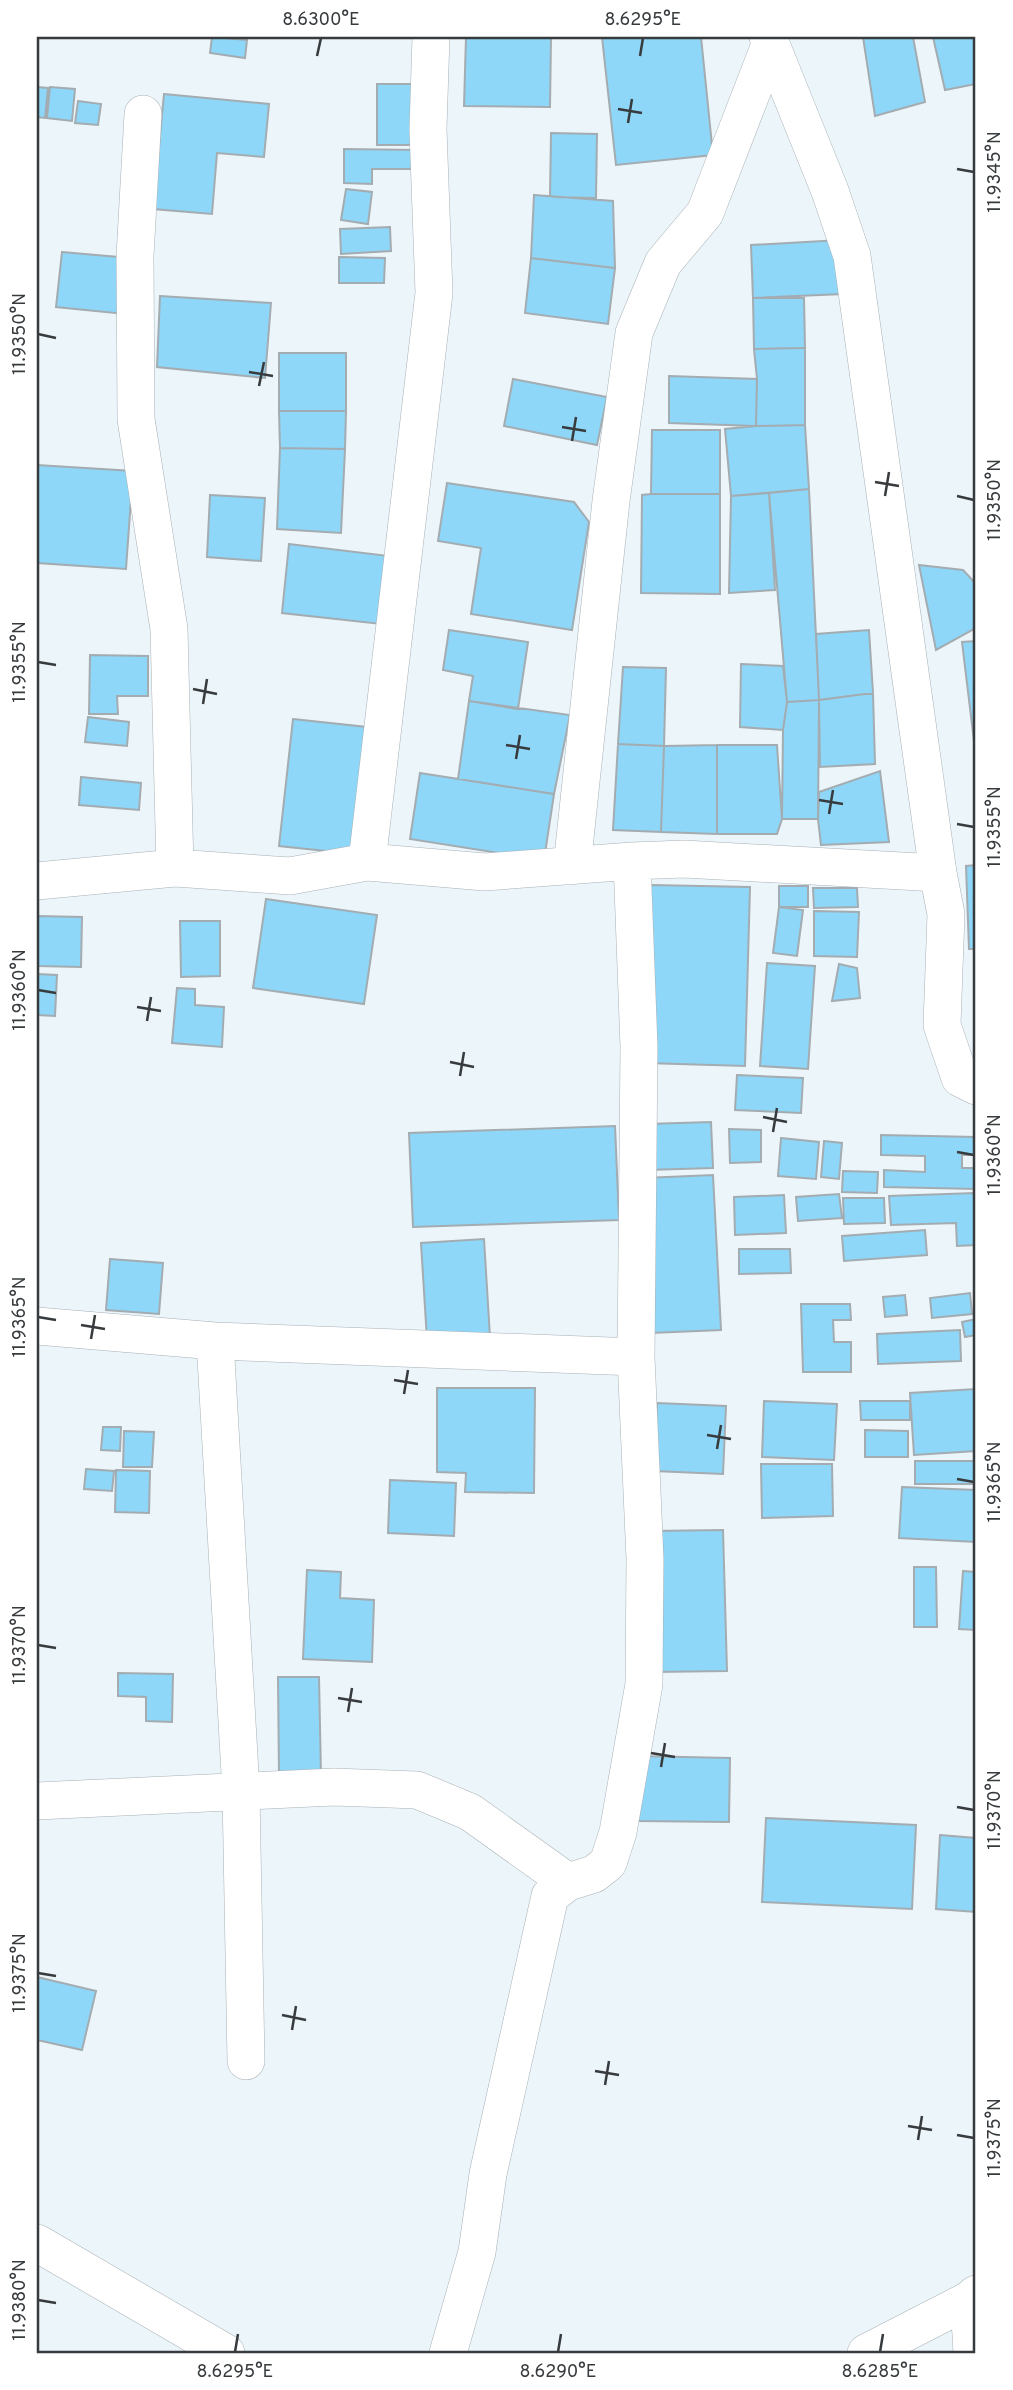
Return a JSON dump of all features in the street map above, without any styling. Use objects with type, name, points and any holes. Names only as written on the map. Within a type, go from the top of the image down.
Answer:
[{"type":"street","points":[[367,862],[434,293],[428,129],[431,37]]},
{"type":"street","points":[[572,866],[611,501],[634,333],[663,263],[705,214],[769,41]]},
{"type":"street","points":[[769,41],[830,191],[852,256],[938,873],[946,914],[942,1025],[960,1078],[976,1086]]},
{"type":"street","points":[[143,114],[135,256],[136,419],[169,629],[175,868]]},
{"type":"street","points":[[37,881],[175,868],[290,876],[367,862],[485,872],[632,860],[684,859],[938,873]]},
{"type":"street","points":[[448,2353],[477,2252],[488,2174],[551,1896],[568,1882],[594,1874],[608,1863],[618,1832],[644,1684],[645,1535],[636,1357],[639,1047],[632,860]]},
{"type":"street","points":[[37,1326],[215,1341],[636,1357]]},
{"type":"street","points":[[215,1341],[241,1791],[246,2061]]},
{"type":"street","points":[[37,1801],[334,1787],[417,1790],[470,1811],[568,1882]]},
{"type":"street","points":[[37,2243],[226,2353]]},
{"type":"street","points":[[866,2353],[973,2297],[972,2353]]},
{"type":"building","points":[[212,37],[247,40],[245,58],[210,53]]},
{"type":"building","points":[[466,37],[551,37],[550,107],[464,106]]},
{"type":"building","points":[[602,37],[701,37],[713,155],[616,165]]},
{"type":"building","points":[[863,37],[913,37],[925,102],[875,116]]},
{"type":"building","points":[[933,37],[976,37],[976,84],[945,90]]},
{"type":"building","points":[[377,84],[417,84],[417,145],[377,145]]},
{"type":"building","points":[[37,87],[48,88],[45,118],[37,117]]},
{"type":"building","points":[[50,87],[75,89],[72,121],[47,118]]},
{"type":"building","points":[[164,94],[269,104],[264,157],[217,153],[212,214],[153,209]]},
{"type":"building","points":[[78,101],[101,104],[98,125],[75,123]]},
{"type":"building","points":[[551,133],[597,134],[596,198],[550,197]]},
{"type":"building","points":[[344,149],[417,150],[417,169],[372,169],[372,184],[344,183]]},
{"type":"building","points":[[346,189],[372,192],[368,224],[341,220]]},
{"type":"building","points":[[534,195],[613,201],[615,268],[531,258]]},
{"type":"building","points":[[390,227],[391,251],[341,254],[340,229]]},
{"type":"building","points":[[840,240],[843,294],[753,298],[751,245]]},
{"type":"building","points":[[62,252],[130,258],[125,314],[56,307]]},
{"type":"building","points":[[339,257],[385,258],[384,283],[339,283]]},
{"type":"building","points":[[531,258],[615,268],[608,324],[525,313]]},
{"type":"building","points":[[160,296],[271,303],[265,378],[157,367]]},
{"type":"building","points":[[753,298],[804,298],[805,348],[754,349]]},
{"type":"building","points":[[805,348],[805,425],[756,426],[757,379],[754,349]]},
{"type":"building","points":[[279,353],[346,353],[346,411],[279,411]]},
{"type":"building","points":[[669,376],[757,379],[756,426],[669,423]]},
{"type":"building","points":[[513,379],[607,397],[597,445],[504,426]]},
{"type":"building","points":[[279,411],[346,411],[345,449],[280,448]]},
{"type":"building","points":[[805,425],[809,489],[731,496],[725,429]]},
{"type":"building","points":[[652,430],[720,430],[720,494],[651,494]]},
{"type":"building","points":[[280,448],[345,449],[341,533],[277,529]]},
{"type":"building","points":[[37,465],[133,471],[126,569],[37,563]]},
{"type":"building","points":[[447,483],[574,502],[589,522],[572,630],[471,614],[481,548],[438,541]]},
{"type":"building","points":[[809,489],[819,700],[787,702],[769,493]]},
{"type":"building","points":[[769,493],[775,590],[729,593],[731,496]]},
{"type":"building","points":[[720,494],[720,594],[641,593],[642,495]]},
{"type":"building","points":[[210,495],[265,498],[261,561],[207,557]]},
{"type":"building","points":[[289,544],[389,556],[381,624],[282,613]]},
{"type":"building","points":[[919,565],[963,570],[976,584],[976,628],[936,650]]},
{"type":"building","points":[[449,630],[528,642],[518,709],[469,701],[473,676],[443,670]]},
{"type":"building","points":[[869,630],[873,693],[819,700],[816,634]]},
{"type":"building","points":[[976,641],[976,758],[962,642]]},
{"type":"building","points":[[90,655],[148,656],[148,696],[117,696],[118,714],[89,714]]},
{"type":"building","points":[[741,664],[783,666],[787,702],[783,730],[740,727]]},
{"type":"building","points":[[623,667],[666,668],[664,746],[618,744]]},
{"type":"building","points":[[873,693],[875,764],[820,767],[819,700]]},
{"type":"building","points":[[819,700],[818,819],[782,819],[783,730],[787,702]]},
{"type":"building","points":[[469,701],[570,715],[554,794],[458,779]]},
{"type":"building","points":[[88,717],[129,722],[127,746],[85,742]]},
{"type":"building","points":[[293,719],[376,728],[363,855],[279,846]]},
{"type":"building","points":[[618,744],[664,746],[661,832],[613,830]]},
{"type":"building","points":[[717,745],[777,745],[782,819],[777,834],[717,834]]},
{"type":"building","points":[[717,745],[717,834],[661,832],[664,746]]},
{"type":"building","points":[[880,771],[889,842],[821,845],[819,792]]},
{"type":"building","points":[[420,773],[554,794],[544,860],[410,839]]},
{"type":"building","points":[[81,777],[141,783],[139,810],[79,805]]},
{"type":"building","points":[[976,865],[976,949],[969,949],[966,866]]},
{"type":"building","points":[[651,885],[750,887],[745,1066],[646,1063]]},
{"type":"building","points":[[779,886],[808,886],[808,907],[779,907]]},
{"type":"building","points":[[813,888],[857,888],[858,907],[814,908]]},
{"type":"building","points":[[266,899],[377,915],[364,1004],[253,988]]},
{"type":"building","points":[[779,907],[803,910],[797,956],[773,953]]},
{"type":"building","points":[[814,911],[859,912],[857,957],[814,956]]},
{"type":"building","points":[[37,916],[82,917],[81,967],[37,966]]},
{"type":"building","points":[[180,921],[220,921],[220,976],[181,977]]},
{"type":"building","points":[[767,963],[815,966],[808,1069],[760,1066]]},
{"type":"building","points":[[839,964],[857,968],[860,998],[832,1001]]},
{"type":"building","points":[[37,974],[57,975],[55,1016],[37,1015]]},
{"type":"building","points":[[177,988],[195,989],[195,1005],[224,1007],[222,1047],[172,1043]]},
{"type":"building","points":[[737,1075],[803,1078],[801,1113],[735,1110]]},
{"type":"building","points":[[711,1122],[713,1168],[647,1170],[647,1124]]},
{"type":"building","points":[[615,1126],[619,1220],[413,1227],[409,1133]]},
{"type":"building","points":[[729,1129],[761,1130],[761,1162],[730,1163]]},
{"type":"building","points":[[881,1135],[976,1137],[976,1155],[962,1155],[962,1168],[976,1168],[976,1189],[884,1187],[884,1170],[925,1172],[925,1156],[881,1155]]},
{"type":"building","points":[[781,1138],[819,1142],[816,1179],[778,1176]]},
{"type":"building","points":[[824,1141],[842,1143],[839,1179],[821,1177]]},
{"type":"building","points":[[843,1171],[878,1172],[877,1193],[842,1192]]},
{"type":"building","points":[[713,1175],[721,1330],[651,1333],[644,1178]]},
{"type":"building","points":[[975,1193],[976,1245],[957,1246],[956,1223],[891,1225],[889,1196]]},
{"type":"building","points":[[839,1194],[842,1218],[798,1221],[796,1197]]},
{"type":"building","points":[[784,1195],[786,1233],[735,1235],[734,1197]]},
{"type":"building","points":[[843,1198],[884,1198],[885,1223],[844,1224]]},
{"type":"building","points":[[925,1230],[927,1255],[844,1261],[842,1236]]},
{"type":"building","points":[[484,1239],[490,1337],[427,1340],[421,1243]]},
{"type":"building","points":[[739,1249],[790,1249],[791,1273],[739,1274]]},
{"type":"building","points":[[110,1259],[163,1263],[159,1314],[106,1310]]},
{"type":"building","points":[[970,1293],[972,1314],[932,1318],[930,1298]]},
{"type":"building","points":[[905,1295],[907,1315],[885,1317],[883,1297]]},
{"type":"building","points":[[801,1304],[850,1304],[851,1320],[833,1320],[834,1342],[851,1342],[851,1372],[803,1372]]},
{"type":"building","points":[[976,1319],[976,1335],[965,1337],[962,1322]]},
{"type":"building","points":[[960,1330],[961,1361],[878,1364],[877,1334]]},
{"type":"building","points":[[437,1388],[535,1388],[534,1493],[465,1492],[466,1473],[437,1472]]},
{"type":"building","points":[[976,1389],[976,1451],[914,1455],[910,1393]]},
{"type":"building","points":[[764,1401],[837,1404],[834,1460],[762,1457]]},
{"type":"building","points":[[860,1401],[910,1401],[910,1420],[861,1420]]},
{"type":"building","points":[[657,1403],[726,1406],[723,1474],[654,1471]]},
{"type":"building","points":[[103,1427],[121,1427],[120,1451],[101,1450]]},
{"type":"building","points":[[865,1430],[908,1431],[908,1457],[865,1457]]},
{"type":"building","points":[[124,1431],[154,1432],[152,1467],[123,1467]]},
{"type":"building","points":[[915,1461],[976,1461],[976,1484],[915,1484]]},
{"type":"building","points":[[761,1464],[832,1464],[833,1516],[762,1518]]},
{"type":"building","points":[[86,1469],[114,1471],[112,1491],[84,1489]]},
{"type":"building","points":[[116,1470],[150,1471],[149,1513],[115,1512]]},
{"type":"building","points":[[390,1480],[456,1483],[454,1536],[388,1533]]},
{"type":"building","points":[[902,1487],[976,1490],[976,1542],[899,1538]]},
{"type":"building","points":[[723,1530],[727,1671],[654,1672],[650,1531]]},
{"type":"building","points":[[914,1567],[936,1567],[937,1627],[914,1627]]},
{"type":"building","points":[[307,1570],[341,1572],[340,1598],[374,1600],[372,1662],[303,1659]]},
{"type":"building","points":[[963,1571],[976,1572],[976,1630],[959,1629]]},
{"type":"building","points":[[118,1673],[173,1674],[172,1722],[146,1721],[146,1697],[118,1696]]},
{"type":"building","points":[[278,1677],[319,1677],[321,1775],[279,1776]]},
{"type":"building","points":[[638,1756],[730,1758],[729,1822],[637,1821]]},
{"type":"building","points":[[766,1818],[916,1825],[912,1909],[762,1902]]},
{"type":"building","points":[[940,1835],[976,1838],[976,1912],[936,1909]]},
{"type":"building","points":[[37,1977],[96,1991],[82,2050],[37,2040]]}]
